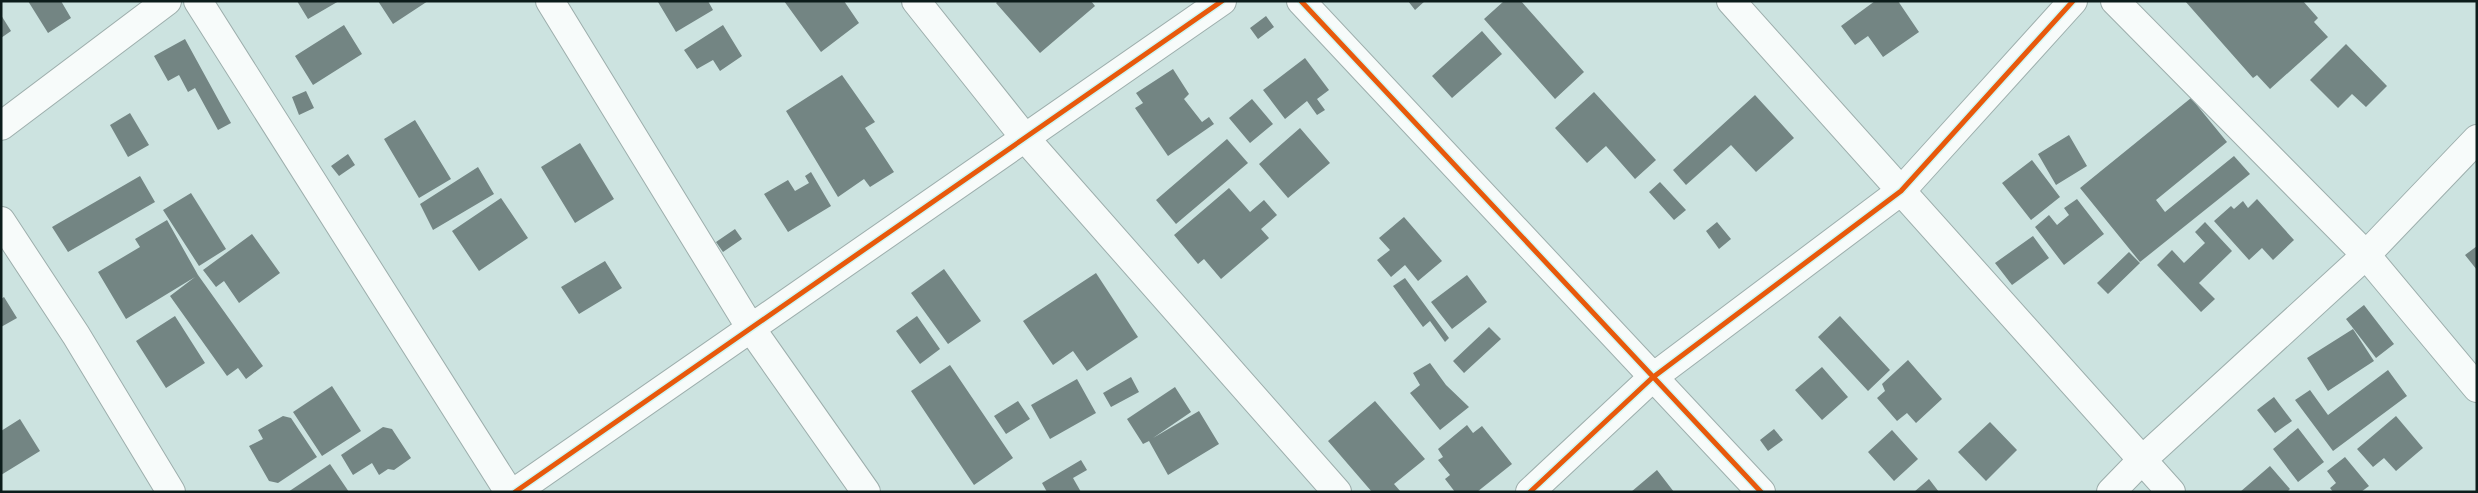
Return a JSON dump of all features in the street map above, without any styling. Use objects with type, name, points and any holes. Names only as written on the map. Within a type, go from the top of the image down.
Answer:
[{"type":"street","points":[[1,126],[167,1]]},
{"type":"street","points":[[198,1],[509,492]]},
{"type":"street","points":[[550,1],[750,327],[866,492]]},
{"type":"street","points":[[916,1],[1024,138],[1337,492]]},
{"type":"street","points":[[515,492],[1222,1]]},
{"type":"street","points":[[1301,1],[1652,378],[1761,492]]},
{"type":"street","points":[[1731,1],[2171,492]]},
{"type":"street","points":[[1530,492],[1652,378],[1900,190],[2073,1]]},
{"type":"street","points":[[2115,1],[2366,255],[2477,388]]},
{"type":"street","points":[[2111,492],[2142,460],[2366,255],[2477,139]]},
{"type":"street","points":[[1,221],[76,336],[171,492]]},
{"type":"building","points":[[28,1],[61,1],[71,18],[48,33]]},
{"type":"building","points":[[297,1],[339,1],[308,19]]},
{"type":"building","points":[[378,1],[428,1],[393,24]]},
{"type":"building","points":[[708,1],[713,10],[676,32],[658,2]]},
{"type":"building","points":[[784,1],[844,1],[859,23],[821,52]]},
{"type":"building","points":[[998,1],[1091,1],[1095,6],[1040,53],[996,3]]},
{"type":"building","points":[[1408,1],[1425,1],[1415,10]]},
{"type":"building","points":[[1504,1],[1521,1],[1584,72],[1555,99],[1484,19]]},
{"type":"building","points":[[1875,1],[1898,1],[1919,32],[1883,57],[1868,36],[1855,45],[1841,26]]},
{"type":"building","points":[[2185,1],[2303,1],[2318,18],[2314,22],[2328,37],[2270,89],[2257,75],[2253,78]]},
{"type":"building","points":[[1,15],[11,31],[1,38]]},
{"type":"building","points":[[1266,16],[1274,27],[1258,39],[1250,28]]},
{"type":"building","points":[[344,25],[362,54],[313,85],[295,56]]},
{"type":"building","points":[[723,25],[742,56],[720,71],[713,60],[697,69],[684,50]]},
{"type":"building","points":[[1482,31],[1502,54],[1452,98],[1432,76]]},
{"type":"building","points":[[185,39],[231,123],[218,130],[195,88],[188,92],[179,75],[168,81],[154,56]]},
{"type":"building","points":[[2346,44],[2387,86],[2366,107],[2352,94],[2338,108],[2310,80]]},
{"type":"building","points":[[1305,58],[1329,90],[1317,99],[1325,110],[1317,115],[1307,101],[1285,119],[1263,90]]},
{"type":"building","points":[[1173,69],[1189,94],[1184,99],[1202,122],[1209,117],[1214,124],[1168,156],[1135,108],[1143,103],[1136,93]]},
{"type":"building","points":[[842,75],[875,122],[865,128],[894,172],[870,187],[864,179],[838,197],[786,111]]},
{"type":"building","points":[[306,91],[314,108],[299,115],[292,97]]},
{"type":"building","points":[[1594,92],[1656,160],[1635,179],[1606,146],[1587,163],[1555,128]]},
{"type":"building","points":[[1755,95],[1794,138],[1756,172],[1731,145],[1686,185],[1673,170]]},
{"type":"building","points":[[2191,98],[2227,142],[2156,200],[2165,212],[2234,156],[2250,174],[2140,262],[2080,188]]},
{"type":"building","points":[[1252,99],[1273,124],[1250,143],[1229,118]]},
{"type":"building","points":[[130,113],[149,145],[128,157],[110,125]]},
{"type":"building","points":[[415,120],[451,179],[419,198],[384,139]]},
{"type":"building","points":[[1300,128],[1330,163],[1288,198],[1259,164]]},
{"type":"building","points":[[2069,135],[2087,166],[2056,185],[2038,154]]},
{"type":"building","points":[[1227,139],[1248,163],[1176,224],[1156,200]]},
{"type":"building","points":[[580,143],[614,199],[575,223],[541,167]]},
{"type":"building","points":[[348,154],[355,165],[339,176],[331,166]]},
{"type":"building","points":[[2032,160],[2060,197],[2031,220],[2002,183]]},
{"type":"building","points":[[478,167],[494,194],[433,230],[420,204]]},
{"type":"building","points":[[811,172],[831,206],[788,232],[764,194],[788,180],[795,191],[809,183],[805,176]]},
{"type":"building","points":[[140,176],[155,202],[68,252],[52,227]]},
{"type":"building","points":[[1660,182],[1686,210],[1674,220],[1649,192]]},
{"type":"building","points":[[1229,188],[1250,212],[1264,200],[1277,215],[1261,229],[1269,238],[1221,279],[1204,259],[1198,264],[1174,235]]},
{"type":"building","points":[[191,193],[226,249],[199,266],[163,210]]},
{"type":"building","points":[[501,198],[528,238],[479,271],[452,231]]},
{"type":"building","points":[[2077,199],[2104,234],[2064,265],[2035,227],[2049,215],[2057,225],[2069,215],[2064,208]]},
{"type":"building","points":[[2257,199],[2294,240],[2273,260],[2262,248],[2249,260],[2214,221],[2231,206],[2234,209],[2243,201],[2248,208]]},
{"type":"building","points":[[1404,217],[1442,261],[1418,281],[1405,265],[1391,277],[1377,260],[1390,250],[1379,238]]},
{"type":"building","points":[[167,220],[198,275],[263,366],[246,379],[238,368],[227,376],[170,296],[195,277],[126,319],[98,272],[140,247],[135,239]]},
{"type":"building","points":[[1717,222],[1731,239],[1719,249],[1706,231]]},
{"type":"building","points":[[2205,222],[2232,251],[2199,283],[2215,299],[2201,312],[2157,265],[2172,250],[2184,263],[2205,243],[2195,232]]},
{"type":"building","points":[[735,229],[742,239],[723,252],[716,242]]},
{"type":"building","points":[[252,234],[280,273],[239,303],[224,281],[216,287],[203,270]]},
{"type":"building","points":[[2033,236],[2049,258],[2012,285],[1995,263]]},
{"type":"building","points":[[2477,246],[2477,270],[2465,255]]},
{"type":"building","points":[[2129,252],[2140,263],[2108,294],[2097,283]]},
{"type":"building","points":[[605,261],[622,288],[579,314],[561,287]]},
{"type":"building","points":[[944,269],[981,321],[948,344],[911,293]]},
{"type":"building","points":[[1096,273],[1138,337],[1087,371],[1073,351],[1053,365],[1023,321]]},
{"type":"building","points":[[1467,275],[1487,302],[1452,329],[1431,302]]},
{"type":"building","points":[[1405,278],[1449,338],[1445,342],[1430,321],[1423,327],[1393,286]]},
{"type":"building","points":[[4,297],[17,318],[1,327],[1,299]]},
{"type":"building","points":[[2364,305],[2394,344],[2376,358],[2346,319]]},
{"type":"building","points":[[175,316],[205,363],[166,388],[136,341]]},
{"type":"building","points":[[917,316],[940,349],[920,364],[896,331]]},
{"type":"building","points":[[1840,316],[1890,370],[1868,391],[1818,337]]},
{"type":"building","points":[[1489,327],[1501,339],[1464,373],[1453,361]]},
{"type":"building","points":[[2353,329],[2374,361],[2328,391],[2307,358]]},
{"type":"building","points":[[1908,360],[1942,399],[1916,423],[1907,413],[1897,421],[1877,398],[1885,391],[1882,384]]},
{"type":"building","points":[[1430,363],[1446,385],[1469,407],[1440,430],[1410,393],[1420,385],[1413,373]]},
{"type":"building","points":[[950,365],[1013,458],[974,485],[911,391]]},
{"type":"building","points":[[1822,367],[1848,397],[1822,420],[1795,390]]},
{"type":"building","points":[[2388,370],[2407,396],[2333,451],[2295,400],[2310,390],[2328,415]]},
{"type":"building","points":[[1131,377],[1139,392],[1111,407],[1103,393]]},
{"type":"building","points":[[1077,379],[1096,413],[1050,439],[1031,405]]},
{"type":"building","points":[[332,386],[361,431],[322,456],[293,412]]},
{"type":"building","points":[[1175,387],[1191,412],[1153,438],[1199,411],[1219,444],[1168,475],[1149,441],[1143,444],[1127,419]]},
{"type":"building","points":[[2274,397],[2292,421],[2275,433],[2257,410]]},
{"type":"building","points":[[1018,401],[1030,419],[1006,434],[994,416]]},
{"type":"building","points":[[1375,401],[1425,459],[1394,484],[1401,492],[1372,492],[1328,441]]},
{"type":"building","points":[[283,416],[291,418],[317,457],[278,483],[269,481],[249,446],[263,439],[258,430]]},
{"type":"building","points":[[2396,416],[2423,448],[2396,471],[2384,458],[2373,467],[2357,449]]},
{"type":"building","points":[[20,419],[40,451],[1,475],[1,431]]},
{"type":"building","points":[[1990,422],[2017,450],[1986,481],[1958,452]]},
{"type":"building","points":[[1467,425],[1473,433],[1482,426],[1512,464],[1477,492],[1455,492],[1445,479],[1450,475],[1438,460],[1443,457],[1438,449]]},
{"type":"building","points":[[383,427],[392,429],[411,458],[394,470],[388,469],[379,475],[372,463],[353,475],[341,455]]},
{"type":"building","points":[[2298,428],[2324,462],[2298,482],[2273,449]]},
{"type":"building","points":[[1774,429],[1783,440],[1768,451],[1760,440]]},
{"type":"building","points":[[1892,430],[1918,459],[1894,481],[1868,452]]},
{"type":"building","points":[[2345,457],[2369,486],[2361,492],[2333,492],[2330,488],[2336,483],[2327,471]]},
{"type":"building","points":[[1081,460],[1087,470],[1073,478],[1081,492],[1047,492],[1042,483]]},
{"type":"building","points":[[330,464],[349,492],[288,492]]},
{"type":"building","points":[[2270,466],[2290,489],[2287,492],[2240,492]]},
{"type":"building","points":[[1657,470],[1674,492],[1631,492]]},
{"type":"building","points":[[1929,479],[1939,492],[1914,492]]},
{"type":"cycle path","points":[[515,492],[1222,1]]},
{"type":"cycle path","points":[[1301,1],[1761,492]]},
{"type":"cycle path","points":[[1530,492],[1652,378],[1901,191],[2073,1]]}]
